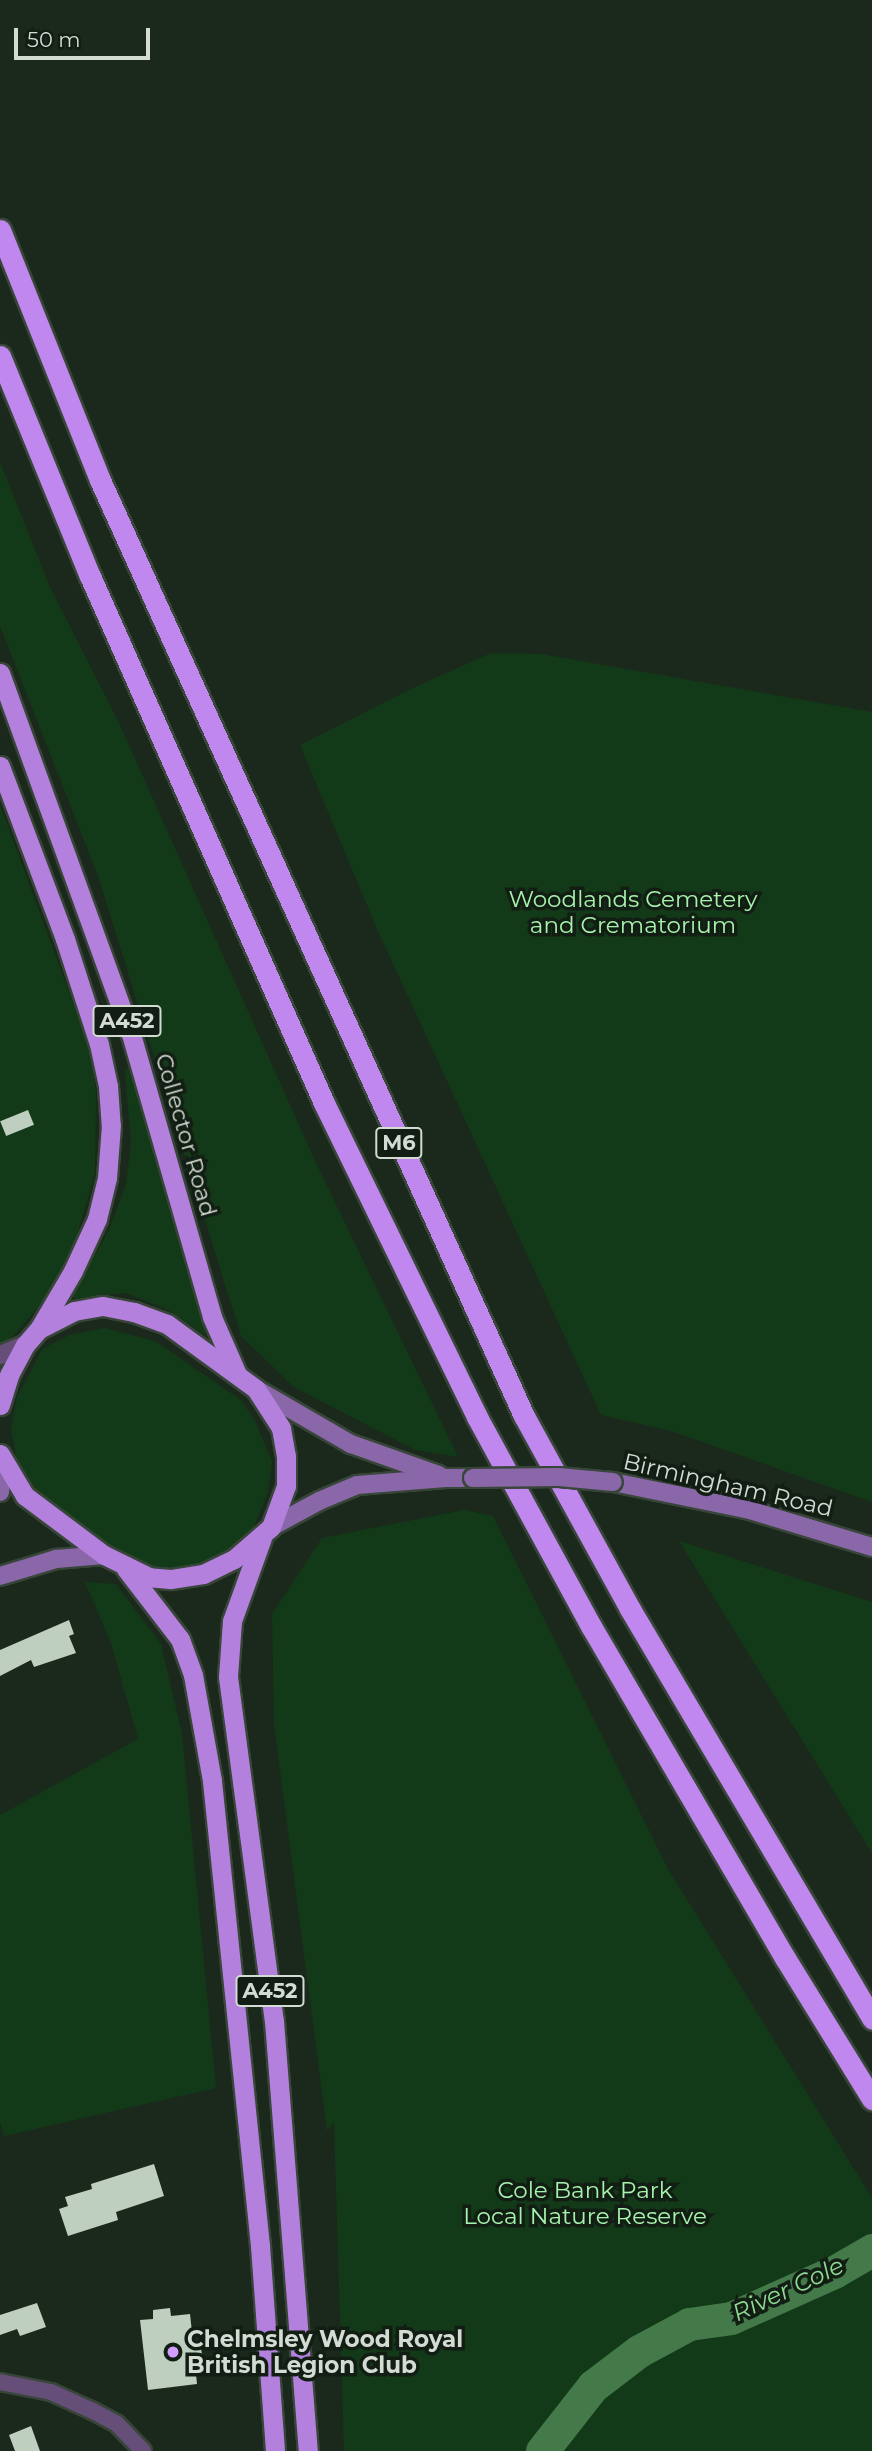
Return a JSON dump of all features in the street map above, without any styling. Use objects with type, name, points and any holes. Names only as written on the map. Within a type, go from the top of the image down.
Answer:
[{"type":"highway","name":"M6","points":[[0,230],[100,480],[524,1416],[629,1609],[872,2019]]},
{"type":"highway","name":"M6","points":[[0,356],[90,576],[318,1090],[477,1416],[591,1626],[785,1958],[872,2099]]},
{"type":"highway","name":"Collector Road","points":[[0,673],[131,1034],[212,1317],[238,1375]]},
{"type":"highway","name":"A452","points":[[0,766],[65,940],[99,1044],[108,1086],[111,1125],[107,1178],[97,1219],[73,1270],[9,1375],[0,1405]]},
{"type":"highway","name":"A452","points":[[39,1329],[84,1310],[103,1306],[134,1312],[167,1324],[257,1389],[281,1428],[286,1456],[286,1486],[232,1621],[228,1677],[274,2021],[307,2451]]},
{"type":"highway","name":"A452","points":[[1,1458],[25,1496],[104,1555],[126,1569],[149,1577],[170,1579],[203,1574],[234,1559],[267,1532]]},
{"type":"highway","name":"A452","points":[[126,1569],[180,1639],[194,1675],[212,1781],[260,2246],[275,2451]]},
{"type":"main road","name":"Birmingham Road","points":[[257,1389],[351,1444],[446,1478]]},
{"type":"main road","points":[[0,1492],[1,1458]]},
{"type":"main road","name":"Birmingham Road","points":[[267,1532],[319,1501],[357,1485],[446,1478],[559,1477],[613,1482],[746,1509],[872,1547]]},
{"type":"main road","points":[[0,1576],[56,1559],[104,1555]]},
{"type":"street","points":[[0,1355],[25,1345]]},
{"type":"street","points":[[0,2382],[51,2392],[93,2411],[116,2423],[143,2451]]},
{"type":"green space","points":[[0,462],[50,587],[118,721],[316,1163],[458,1457],[415,1450],[294,1387],[241,1336],[98,876],[0,626]]},
{"type":"green space","name":"Woodlands Cemetery and Crematorium","points":[[491,653],[541,654],[872,712],[872,1502],[671,1431],[601,1415],[377,929],[300,745],[415,687]]},
{"type":"green space","points":[[0,805],[90,1049],[96,1092],[95,1173],[73,1249],[49,1295],[12,1337],[0,1344]]},
{"type":"green space","points":[[128,1067],[160,1168],[206,1335],[166,1309],[126,1293],[74,1299],[74,1293],[109,1230],[126,1184],[131,1142],[125,1072]]},
{"type":"green space","points":[[104,1328],[155,1341],[241,1400],[255,1421],[272,1461],[268,1492],[251,1534],[238,1546],[210,1562],[170,1570],[140,1566],[110,1548],[41,1495],[18,1465],[11,1430],[17,1397],[42,1349],[69,1335]]},
{"type":"green space","name":"Cole Bank Park Local Nature Reserve","points":[[464,1510],[493,1516],[668,1869],[872,2198],[872,2451],[344,2451],[334,2123],[327,2131],[274,1724],[272,1614],[322,1538]]},
{"type":"green space","points":[[679,1541],[872,1602],[872,1853]]},
{"type":"green space","points":[[85,1582],[116,1584],[161,1644],[182,1734],[216,2088],[4,2136],[0,2122],[0,1815],[138,1739],[111,1643]]},
{"type":"building","points":[[28,1110],[34,1125],[6,1136],[0,1121]]},
{"type":"building","points":[[69,1620],[74,1634],[69,1636],[76,1653],[34,1667],[31,1660],[0,1676],[0,1650]]},
{"type":"building","points":[[154,2164],[164,2196],[116,2212],[118,2220],[68,2236],[59,2209],[68,2206],[65,2197],[92,2189],[91,2184]]},
{"type":"building","points":[[37,2303],[46,2327],[20,2336],[17,2329],[0,2335],[0,2315]]},
{"type":"building","name":"Chelmsley Wood Royal British Legion Club","points":[[170,2308],[171,2316],[190,2314],[193,2341],[200,2340],[203,2363],[195,2364],[197,2384],[148,2390],[140,2320],[153,2319],[153,2310]]},
{"type":"building","points":[[31,2426],[40,2451],[15,2451],[9,2435]]},
{"type":"waterway","name":"River Cole","points":[[542,2451],[593,2386],[639,2351],[689,2324],[731,2318],[834,2272],[872,2250]]},
{"type":"place","name":"Chelmsley Wood Royal British Legion Club","points":[[173,2352]]}]
